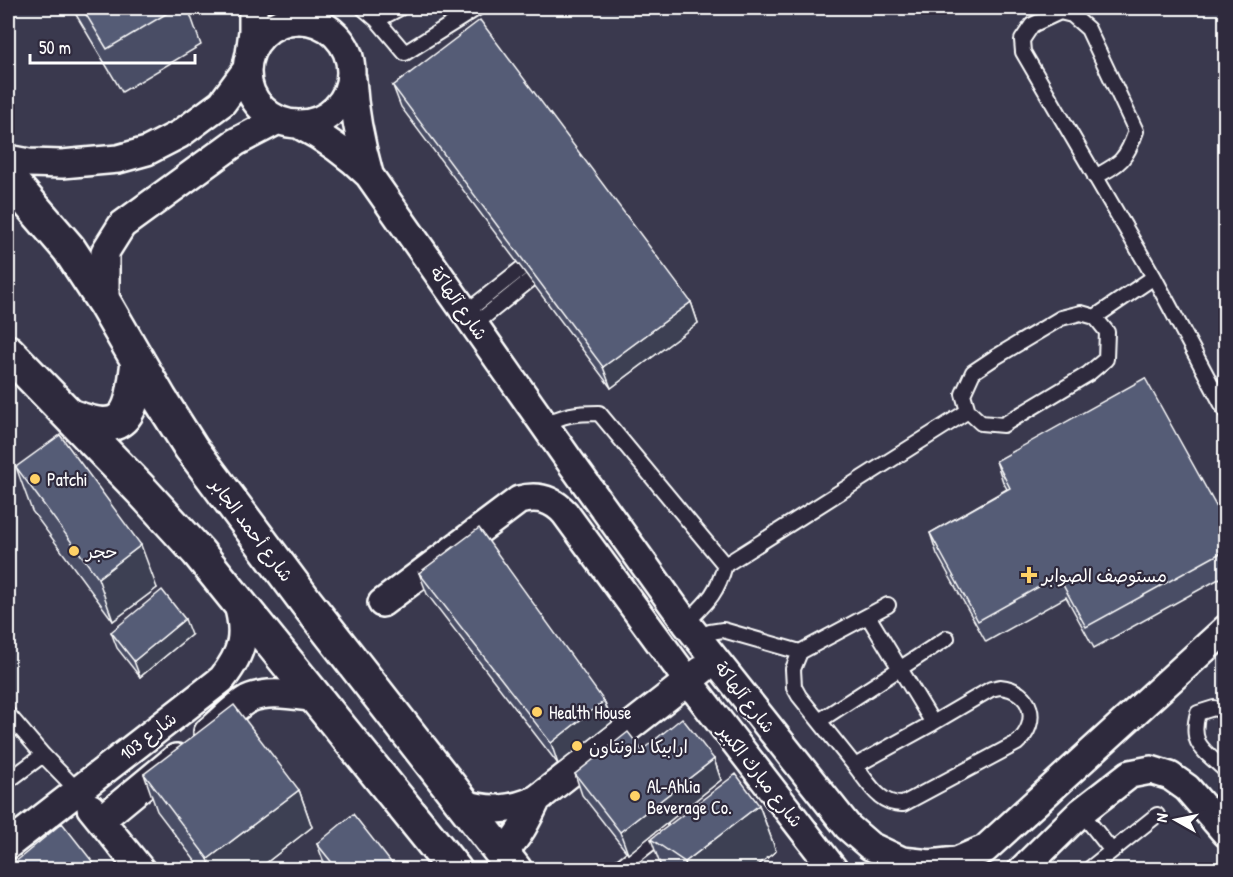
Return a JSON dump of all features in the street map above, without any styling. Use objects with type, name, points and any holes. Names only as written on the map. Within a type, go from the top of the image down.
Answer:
[{"type":"main road","name":"شارع أحمد الجابر","points":[[8,178],[69,249],[105,304],[191,448],[462,803],[509,861]]},
{"type":"main road","points":[[8,352],[73,417],[174,526],[318,699],[449,862],[491,859],[509,861]]},
{"type":"main road","points":[[73,417],[91,424],[105,426],[121,420],[130,409],[138,361]]},
{"type":"street","points":[[253,8],[248,82],[258,105],[288,122]]},
{"type":"street","points":[[105,304],[105,252],[122,225],[236,142],[288,122],[312,122],[325,117],[344,97],[351,69],[344,45],[336,36],[315,22],[285,8]]},
{"type":"street","points":[[8,159],[29,163],[62,164],[118,159],[147,151],[180,134],[222,103],[260,38],[275,26],[295,20],[315,22]]},
{"type":"street","name":"شارع آلهاكة","points":[[351,69],[354,105],[369,175]]},
{"type":"street","name":"شارع آلهاكة","points":[[288,122],[324,137],[348,154],[369,175],[544,426],[692,630],[848,827],[870,846],[902,861],[930,864],[957,861],[985,849],[1226,628]]},
{"type":"street","name":"شارع مبارك الكبير","points":[[382,603],[511,506],[529,497],[539,497],[558,506],[688,681],[747,768],[834,870]]},
{"type":"street","name":"شارع 103","points":[[8,845],[222,679],[235,662],[242,643],[243,621],[237,602]]},
{"type":"street","points":[[462,803],[477,808],[508,809],[523,806],[537,799],[716,660]]},
{"type":"street","name":"شارع 103","points":[[100,820],[248,699],[282,694],[318,699]]},
{"type":"street","points":[[1022,870],[1081,812],[1130,774],[1151,770],[1170,776],[1214,808],[1226,833]]},
{"type":"street","points":[[78,791],[141,870]]},
{"type":"street","points":[[509,861],[514,841],[524,827],[537,799]]},
{"type":"lane","points":[[363,8],[378,20],[405,53],[477,8]]},
{"type":"lane","points":[[378,20],[400,8]]},
{"type":"lane","points":[[1095,177],[1122,162],[1136,132],[1088,29],[1072,15],[1060,12],[1032,25],[1022,40],[1023,52],[1095,177],[1154,277],[1226,412]]},
{"type":"lane","points":[[470,319],[522,268]]},
{"type":"lane","points":[[1095,317],[1154,277]]},
{"type":"lane","points":[[470,319],[530,280]]},
{"type":"lane","points":[[1081,313],[1095,317],[1107,332],[1106,359],[1088,374],[1003,425],[981,423],[968,411],[963,394],[973,372],[1061,318],[1081,313]]},
{"type":"lane","points":[[800,652],[723,630],[710,632],[692,630],[720,584],[725,565],[968,411]]},
{"type":"lane","points":[[544,426],[555,418],[573,413],[599,413],[725,565]]},
{"type":"lane","points":[[855,766],[991,689],[1000,687],[1008,688],[1023,697],[1031,713],[1029,730],[1017,744],[910,802],[896,804],[882,799],[855,766],[819,721],[794,687],[793,669],[800,652],[888,605]]},
{"type":"lane","points":[[868,616],[933,723]]},
{"type":"lane","points":[[819,721],[947,638]]},
{"type":"lane","points":[[1226,712],[1214,708],[1198,713],[1194,730],[1198,745],[1226,771]]},
{"type":"lane","points":[[8,714],[78,791]]},
{"type":"lane","points":[[8,780],[43,755]]},
{"type":"lane","points":[[1081,812],[1112,851]]},
{"type":"lane","points":[[1088,870],[1157,815]]},
{"type":"lane","points":[[616,870],[680,820]]},
{"type":"building","points":[[82,8],[176,8],[107,49]]},
{"type":"building","points":[[480,20],[691,302],[603,367],[393,86]]},
{"type":"building","points":[[1145,378],[1226,524],[1226,550],[1086,627],[1058,576],[978,621],[930,533],[1010,488],[996,461]]},
{"type":"building","points":[[60,435],[141,545],[98,578],[16,467]]},
{"type":"building","points":[[479,528],[604,701],[551,743],[419,573]]},
{"type":"building","points":[[162,590],[185,619],[134,661],[111,632]]},
{"type":"building","points":[[234,705],[299,790],[208,859],[144,774]]},
{"type":"building","points":[[682,718],[714,759],[620,832],[575,774],[628,732],[642,750]]},
{"type":"building","points":[[736,774],[759,805],[685,862],[651,839]]},
{"type":"building","points":[[353,814],[397,870],[338,870],[317,844]]},
{"type":"building","points":[[62,823],[99,870],[8,870],[8,868]]},
{"type":"building","points":[[1181,861],[1190,870],[1173,870]]},
{"type":"place","name":"Patchi","points":[[35,479]]},
{"type":"place","name":"حجر","points":[[74,551]]},
{"type":"place","name":"مستوصف الصوابر","points":[[1029,575]]},
{"type":"place","name":"Health House","points":[[537,712]]},
{"type":"place","name":"ارابيكا داونتاون","points":[[577,746]]},
{"type":"place","name":"Al-Ahlia Beverage Co.","points":[[635,796]]}]
